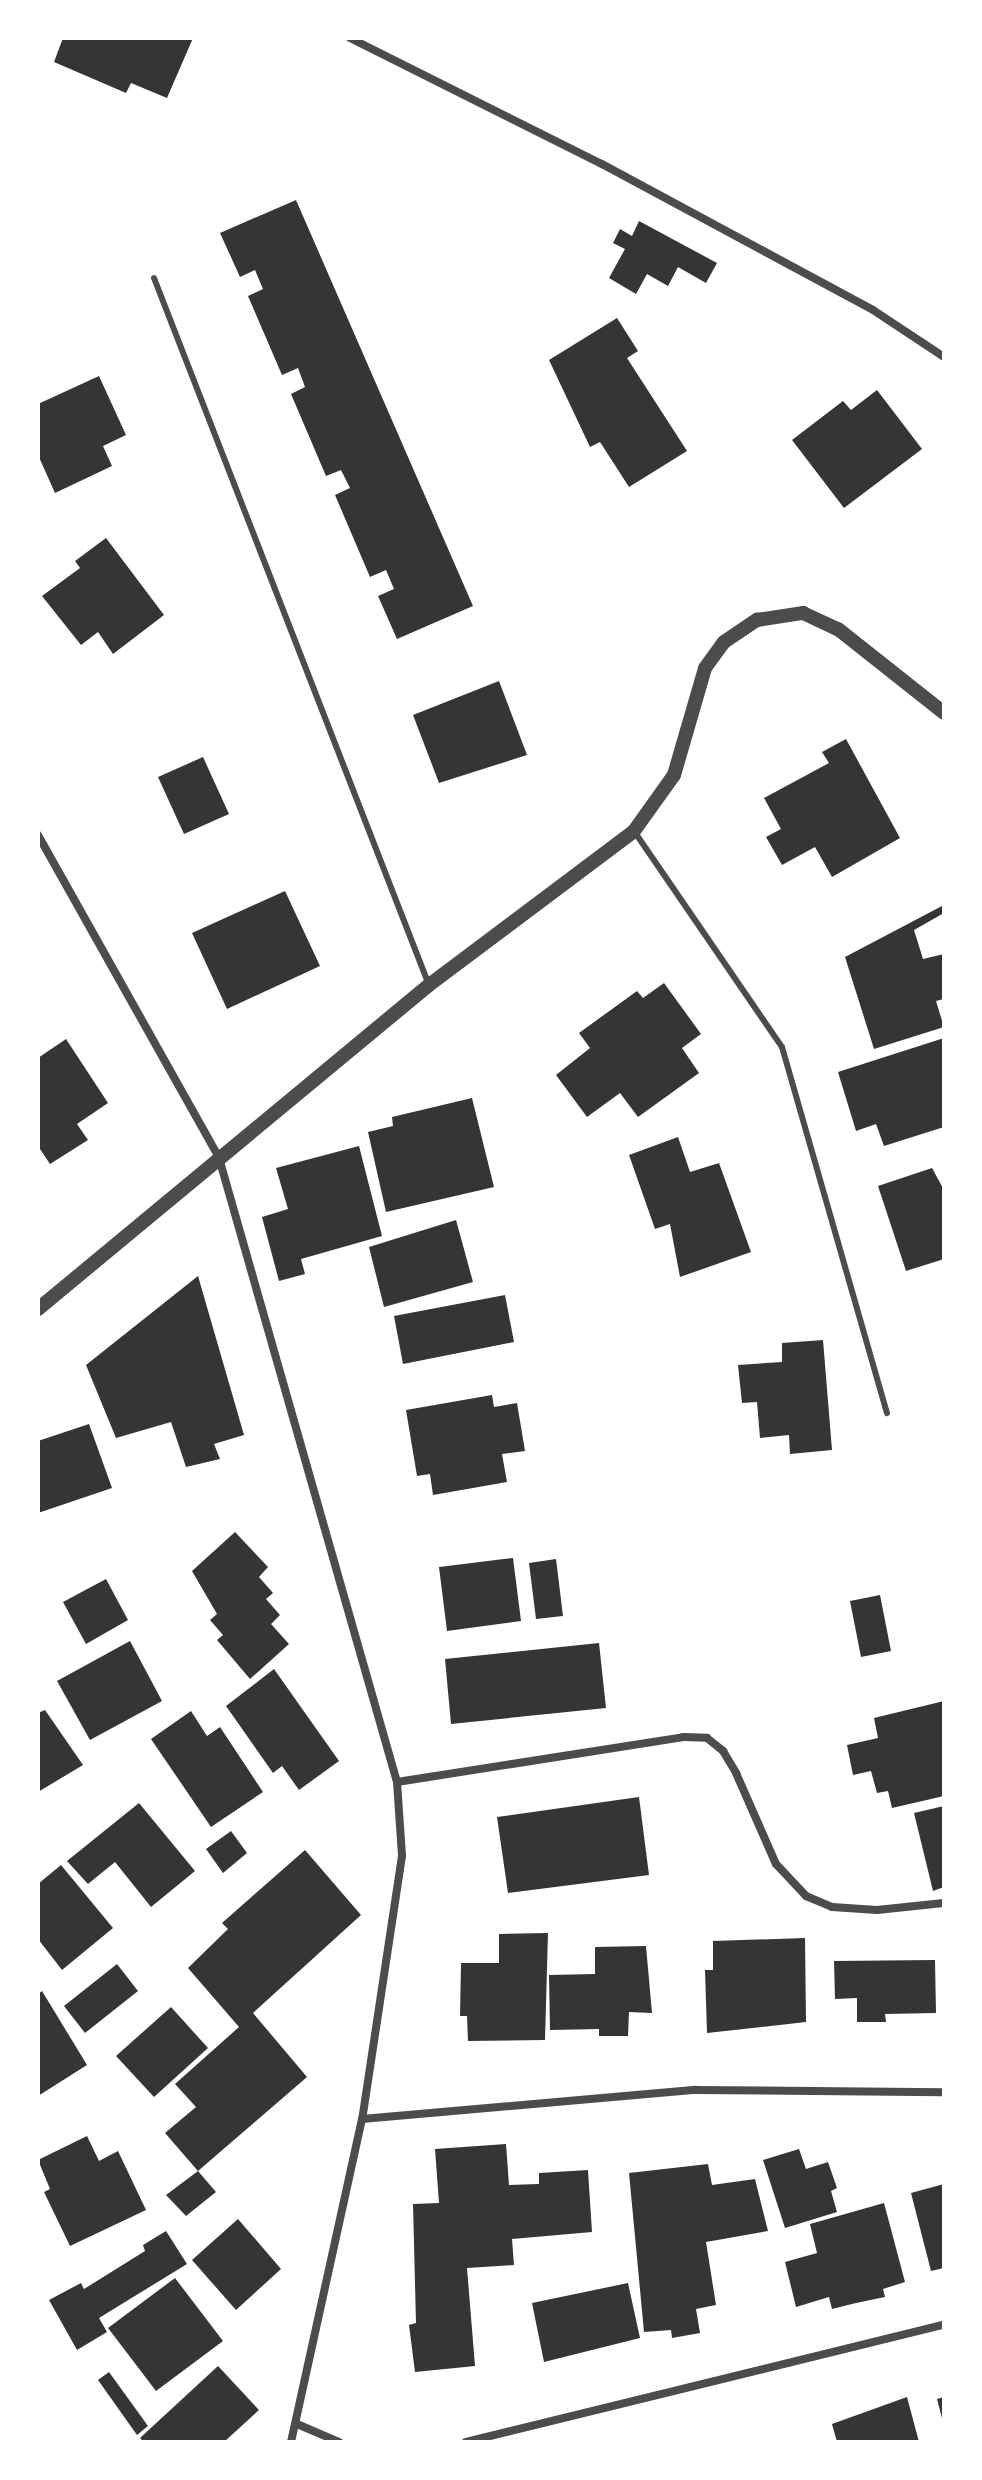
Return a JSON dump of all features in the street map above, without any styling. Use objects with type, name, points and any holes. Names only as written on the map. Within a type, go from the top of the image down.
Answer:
[{"type":"street","points":[[350,38],[616,172],[873,310],[944,357]]},
{"type":"street","points":[[38,1309],[429,985],[634,831],[674,775],[705,668],[724,642],[757,620],[803,613],[838,629],[944,713]]},
{"type":"street","points":[[38,835],[219,1158],[397,1782],[402,1856],[362,2119],[291,2442]]},
{"type":"street","points":[[397,1782],[683,1737],[707,1738],[723,1751],[736,1773],[776,1864],[806,1896],[832,1907],[877,1910],[944,1903]]},
{"type":"street","points":[[362,2119],[696,2090],[944,2092]]},
{"type":"street","points":[[466,2442],[944,2325]]},
{"type":"street","points":[[297,2424],[339,2442]]},
{"type":"lane","points":[[154,278],[429,985]]},
{"type":"lane","points":[[634,831],[782,1047],[887,1413]]},
{"type":"building","points":[[63,38],[193,38],[167,98],[131,83],[126,93],[54,62]]},
{"type":"building","points":[[296,200],[473,606],[397,639],[378,596],[394,589],[386,570],[370,577],[335,495],[350,488],[341,470],[326,476],[291,394],[305,387],[298,368],[282,375],[248,296],[263,289],[255,270],[240,277],[220,233]]},
{"type":"building","points":[[639,221],[717,263],[706,283],[678,267],[668,286],[647,274],[636,294],[609,278],[625,249],[613,243],[620,229],[632,236]]},
{"type":"building","points":[[617,318],[638,351],[627,358],[687,451],[629,487],[600,442],[590,447],[549,360]]},
{"type":"building","points":[[99,376],[126,435],[103,446],[112,466],[55,493],[38,455],[38,404]]},
{"type":"building","points":[[877,390],[922,449],[844,508],[792,440],[843,401],[851,410]]},
{"type":"building","points":[[106,538],[164,615],[113,654],[98,632],[81,645],[42,596],[80,568],[75,561]]},
{"type":"building","points":[[499,681],[527,755],[439,783],[413,715]]},
{"type":"building","points":[[846,739],[900,838],[832,877],[815,847],[782,865],[766,837],[781,829],[764,798],[829,763],[822,752]]},
{"type":"building","points":[[203,757],[229,814],[184,834],[158,777]]},
{"type":"building","points":[[285,891],[320,966],[227,1009],[192,933]]},
{"type":"building","points":[[942,906],[944,913],[914,930],[923,959],[944,954],[944,999],[936,1001],[944,1027],[874,1049],[845,957]]},
{"type":"building","points":[[664,983],[701,1034],[682,1048],[699,1073],[638,1117],[620,1093],[587,1117],[556,1075],[590,1048],[579,1033],[637,991],[643,998]]},
{"type":"building","points":[[944,1038],[944,1127],[884,1146],[876,1124],[856,1131],[838,1072]]},
{"type":"building","points":[[66,1039],[108,1103],[77,1124],[88,1140],[50,1164],[38,1146],[38,1058]]},
{"type":"building","points":[[472,1098],[494,1187],[386,1212],[368,1132],[393,1126],[392,1117]]},
{"type":"building","points":[[678,1137],[690,1172],[719,1163],[751,1252],[680,1277],[670,1224],[655,1229],[629,1155]]},
{"type":"building","points":[[359,1146],[382,1236],[301,1259],[305,1274],[279,1281],[262,1217],[288,1209],[276,1168]]},
{"type":"building","points":[[932,1168],[944,1190],[944,1259],[906,1271],[878,1186]]},
{"type":"building","points":[[456,1220],[473,1282],[384,1307],[369,1247]]},
{"type":"building","points":[[198,1276],[244,1435],[214,1444],[220,1459],[186,1467],[171,1422],[116,1438],[86,1365]]},
{"type":"building","points":[[505,1295],[514,1342],[403,1364],[394,1316]]},
{"type":"building","points":[[823,1340],[832,1450],[790,1454],[789,1435],[760,1438],[757,1402],[742,1403],[738,1365],[782,1362],[782,1343]]},
{"type":"building","points":[[492,1395],[494,1407],[517,1403],[525,1451],[502,1454],[507,1482],[433,1495],[430,1474],[417,1476],[406,1410]]},
{"type":"building","points":[[89,1424],[112,1488],[38,1513],[38,1441]]},
{"type":"building","points":[[235,1532],[268,1567],[259,1577],[273,1593],[266,1599],[280,1615],[271,1624],[289,1644],[250,1679],[217,1640],[223,1635],[210,1620],[217,1614],[192,1571]]},
{"type":"building","points":[[513,1558],[521,1621],[447,1631],[439,1567]]},
{"type":"building","points":[[556,1559],[563,1616],[536,1619],[529,1563]]},
{"type":"building","points":[[106,1579],[128,1620],[86,1644],[63,1602]]},
{"type":"building","points":[[880,1595],[891,1651],[861,1657],[850,1601]]},
{"type":"building","points":[[130,1641],[162,1701],[90,1740],[57,1681]]},
{"type":"building","points":[[599,1643],[606,1708],[451,1724],[445,1659]]},
{"type":"building","points":[[274,1669],[339,1761],[299,1790],[282,1766],[273,1773],[226,1706]]},
{"type":"building","points":[[944,1701],[944,1796],[892,1808],[888,1791],[877,1793],[871,1771],[853,1775],[847,1745],[878,1738],[874,1718]]},
{"type":"building","points":[[45,1710],[83,1765],[38,1792],[38,1713]]},
{"type":"building","points":[[191,1711],[207,1736],[220,1727],[263,1792],[211,1827],[151,1739]]},
{"type":"building","points":[[639,1797],[649,1875],[508,1893],[497,1817]]},
{"type":"building","points":[[139,1803],[195,1871],[151,1907],[115,1862],[88,1884],[67,1861]]},
{"type":"building","points":[[944,1806],[944,1887],[933,1891],[914,1813]]},
{"type":"building","points":[[231,1831],[247,1853],[223,1873],[206,1849]]},
{"type":"building","points":[[305,1850],[361,1915],[253,2013],[307,2077],[198,2171],[165,2133],[196,2107],[175,2084],[239,2027],[188,1968],[228,1929],[222,1923]]},
{"type":"building","points":[[61,1865],[113,1928],[62,1970],[38,1939],[38,1884]]},
{"type":"building","points":[[548,1933],[545,2040],[468,2041],[467,2016],[460,2016],[461,1963],[499,1963],[499,1934]]},
{"type":"building","points":[[805,1938],[806,2022],[707,2033],[705,1970],[713,1970],[713,1941]]},
{"type":"building","points":[[646,1946],[652,2013],[629,2012],[628,2036],[599,2036],[599,2029],[550,2030],[549,1975],[595,1974],[595,1947]]},
{"type":"building","points":[[935,1960],[936,2013],[885,2014],[886,2022],[857,2022],[857,1998],[835,1999],[834,1961]]},
{"type":"building","points":[[117,1964],[138,1991],[85,2033],[64,2006]]},
{"type":"building","points":[[42,1991],[87,2065],[38,2096],[38,1994]]},
{"type":"building","points":[[171,2007],[208,2048],[154,2097],[116,2056]]},
{"type":"building","points":[[87,2136],[99,2161],[118,2151],[146,2210],[70,2246],[44,2192],[50,2189],[38,2160]]},
{"type":"building","points":[[506,2144],[509,2185],[539,2184],[539,2173],[588,2170],[592,2232],[512,2239],[514,2265],[467,2268],[475,2366],[415,2372],[409,2325],[416,2323],[413,2204],[439,2203],[435,2149]]},
{"type":"building","points":[[799,2149],[806,2169],[828,2162],[837,2188],[831,2191],[837,2212],[785,2228],[763,2160]]},
{"type":"building","points":[[708,2164],[712,2185],[755,2179],[768,2231],[706,2242],[716,2305],[696,2309],[700,2333],[672,2338],[671,2330],[644,2332],[629,2173]]},
{"type":"building","points":[[198,2171],[216,2192],[186,2216],[166,2195]]},
{"type":"building","points":[[944,2184],[944,2268],[931,2271],[911,2193]]},
{"type":"building","points":[[884,2203],[905,2282],[883,2289],[885,2297],[832,2309],[829,2297],[796,2307],[785,2262],[817,2253],[810,2224]]},
{"type":"building","points":[[238,2219],[281,2269],[236,2310],[192,2260]]},
{"type":"building","points":[[166,2231],[187,2264],[99,2318],[107,2332],[77,2350],[49,2300],[81,2283],[84,2289],[145,2251],[143,2245]]},
{"type":"building","points":[[175,2278],[223,2341],[156,2391],[108,2328]]},
{"type":"building","points":[[628,2283],[640,2338],[544,2362],[532,2303]]},
{"type":"building","points":[[218,2366],[259,2410],[224,2442],[144,2442],[140,2438]]},
{"type":"building","points":[[109,2372],[148,2426],[137,2435],[98,2380]]},
{"type":"building","points":[[907,2397],[919,2442],[837,2442],[832,2424]]},
{"type":"building","points":[[944,2397],[944,2422],[943,2422],[937,2399]]}]
